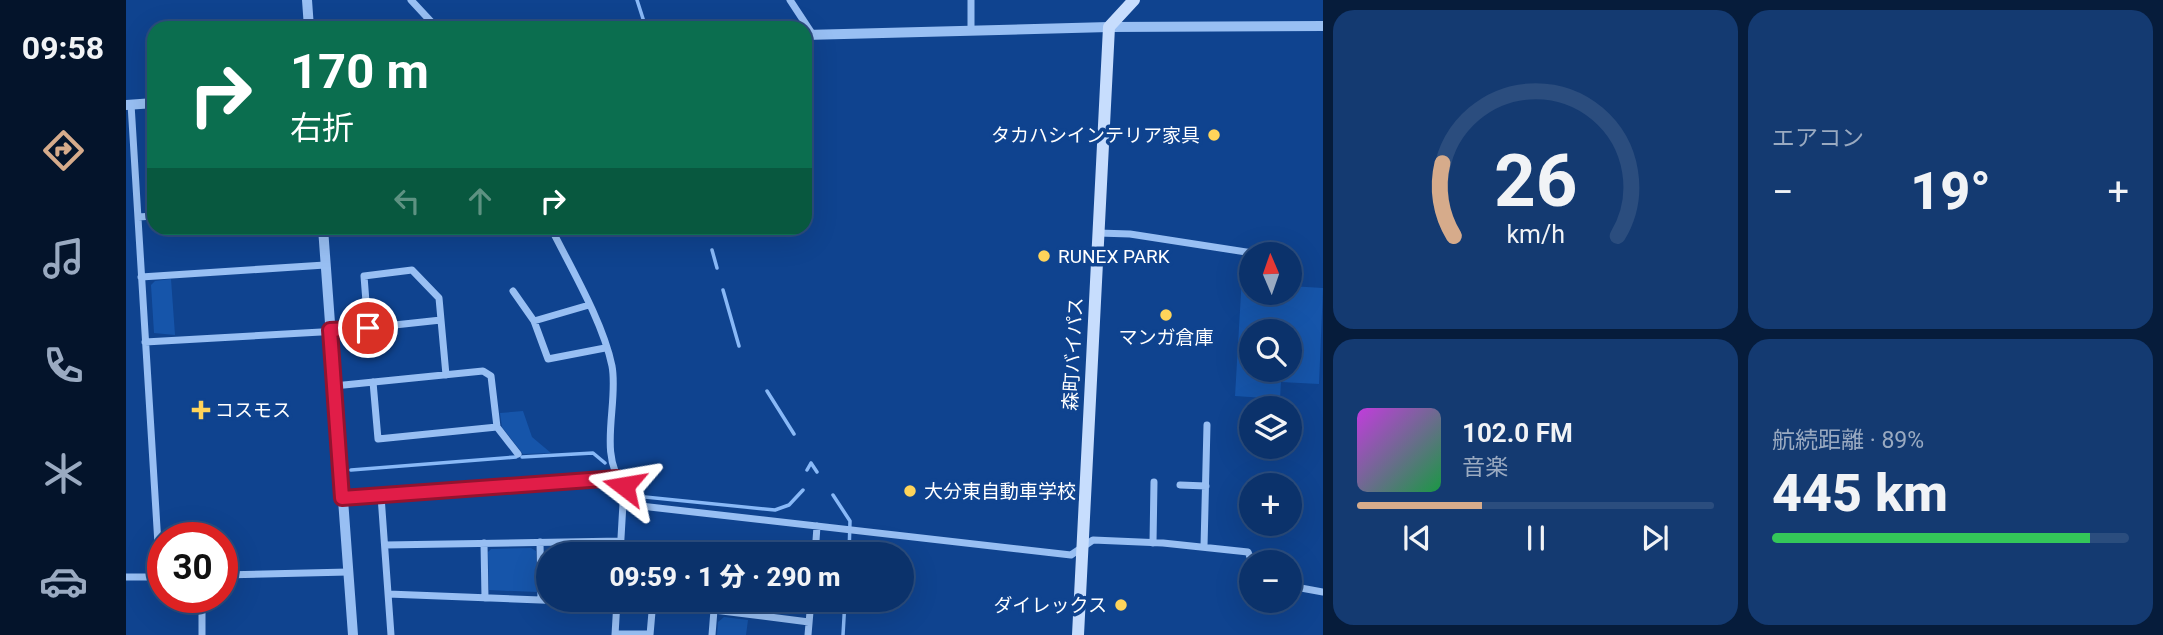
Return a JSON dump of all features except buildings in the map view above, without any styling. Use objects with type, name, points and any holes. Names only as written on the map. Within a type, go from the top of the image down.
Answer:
[{"type":"main road","points":[[1109,27],[1133,0]]},
{"type":"main road","name":"森町バイパス","points":[[1078,635],[1109,27]]},
{"type":"street","points":[[307,0],[308,21]]},
{"type":"street","points":[[411,0],[430,21]]},
{"type":"street","points":[[790,0],[801,21]]},
{"type":"street","points":[[971,0],[971,31]]},
{"type":"street","points":[[812,35],[1109,27],[1323,26]]},
{"type":"street","points":[[147,103],[128,104],[157,522]]},
{"type":"street","points":[[138,217],[147,216]]},
{"type":"street","points":[[1098,233],[1130,234],[1239,251]]},
{"type":"street","points":[[323,235],[353,635]]},
{"type":"street","points":[[540,542],[621,541],[624,486],[617,478],[612,456],[612,365],[589,305],[554,235]]},
{"type":"street","points":[[141,277],[325,265]]},
{"type":"street","points":[[368,328],[364,276],[412,270],[439,298],[446,375]]},
{"type":"street","points":[[513,291],[534,321],[548,359],[605,348]]},
{"type":"street","points":[[534,321],[589,305]]},
{"type":"street","points":[[145,342],[368,328],[441,320]]},
{"type":"street","points":[[334,386],[483,371],[491,376],[497,427],[519,454]]},
{"type":"street","points":[[373,382],[378,439],[497,427]]},
{"type":"street","points":[[1204,547],[1207,425]]},
{"type":"street","points":[[342,498],[617,478]]},
{"type":"street","points":[[1153,543],[1154,482]]},
{"type":"street","points":[[1180,485],[1206,485]]},
{"type":"street","points":[[381,496],[391,635]]},
{"type":"street","points":[[623,504],[1071,555],[1093,540],[1239,551]]},
{"type":"street","points":[[816,542],[817,526]]},
{"type":"street","points":[[385,545],[536,542]]},
{"type":"street","points":[[484,543],[485,598]]},
{"type":"street","points":[[238,575],[348,572]]},
{"type":"street","points":[[126,577],[147,577]]},
{"type":"street","points":[[1302,588],[1323,592]]},
{"type":"street","points":[[388,594],[536,600]]},
{"type":"street","points":[[712,635],[714,610],[809,622]]},
{"type":"street","points":[[616,612],[615,635],[650,635],[652,612]]},
{"type":"street","points":[[808,635],[810,612]]},
{"type":"street","points":[[202,613],[202,635]]},
{"type":"shaded area","points":[[171,279],[175,335],[154,333],[151,285],[155,281]]},
{"type":"shaded area","points":[[1302,287],[1323,288],[1319,384],[1281,382],[1302,382],[1302,319],[1239,319],[1240,305],[1302,305]]},
{"type":"shaded area","points":[[1239,328],[1239,382],[1281,382],[1280,396],[1235,396]]},
{"type":"shaded area","points":[[523,411],[532,437],[551,453],[523,454],[502,427],[500,413]]},
{"type":"shaded area","points":[[531,548],[536,551],[536,592],[489,590],[488,552],[491,549]]},
{"type":"shaded area","points":[[724,617],[748,620],[746,635],[717,635],[718,622]]},
{"type":"waterway","points":[[637,0],[644,21]]},
{"type":"waterway","points":[[712,250],[717,268]]},
{"type":"waterway","points":[[723,290],[739,346]]},
{"type":"waterway","points":[[767,391],[794,434]]},
{"type":"waterway","points":[[522,457],[593,453],[605,463]]},
{"type":"waterway","points":[[351,470],[516,457]]},
{"type":"waterway","points":[[811,463],[817,472]]},
{"type":"waterway","points":[[807,470],[811,463]]},
{"type":"waterway","points":[[645,497],[775,510],[789,505],[803,490]]},
{"type":"waterway","points":[[833,495],[850,521],[849,542]]},
{"type":"waterway","points":[[843,635],[844,612]]},
{"type":"place","name":"タカハシインテリア家具","points":[[1214,135]]},
{"type":"place","name":"RUNEX PARK","points":[[1044,256]]},
{"type":"place","name":"マンガ倉庫","points":[[1166,315]]},
{"type":"place","name":"コスモス","points":[[201,410]]},
{"type":"place","name":"大分東自動車学校","points":[[910,491]]},
{"type":"place","name":"ダイレックス","points":[[1121,605]]},
{"type":"route","points":[[368,328],[330,330],[342,498],[556,480],[617,478],[624,486]]}]
